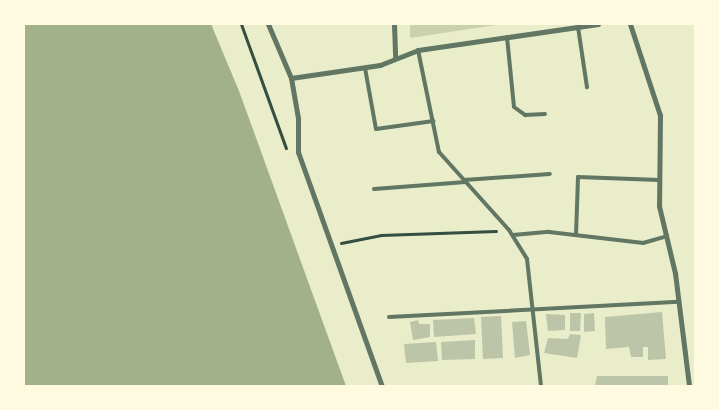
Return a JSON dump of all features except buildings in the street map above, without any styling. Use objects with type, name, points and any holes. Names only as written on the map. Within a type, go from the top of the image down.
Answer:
[{"type":"street","points":[[268,24],[291,78],[298,118],[298,152],[333,245],[382,386]]},
{"type":"street","points":[[394,24],[395,57]]},
{"type":"street","points":[[291,78],[365,68],[418,50],[598,24]]},
{"type":"street","points":[[630,24],[660,115],[659,206],[667,236],[679,302],[689,386]]},
{"type":"lane","points":[[578,27],[587,87]]},
{"type":"lane","points":[[507,37],[514,107],[525,115],[545,114]]},
{"type":"lane","points":[[418,50],[439,152],[509,230],[527,260],[541,386]]},
{"type":"lane","points":[[365,68],[376,129],[432,121]]},
{"type":"lane","points":[[374,189],[550,174]]},
{"type":"lane","points":[[576,235],[578,177],[659,180]]},
{"type":"lane","points":[[513,235],[549,232],[643,243],[667,236]]},
{"type":"lane","points":[[389,317],[532,308],[679,302]]},
{"type":"path","points":[[333,245],[360,237],[509,230]]},
{"type":"shaded area","points":[[24,24],[211,24],[239,91],[346,386],[24,386]]},
{"type":"shaded area","points":[[410,24],[503,24],[410,38]]}]
